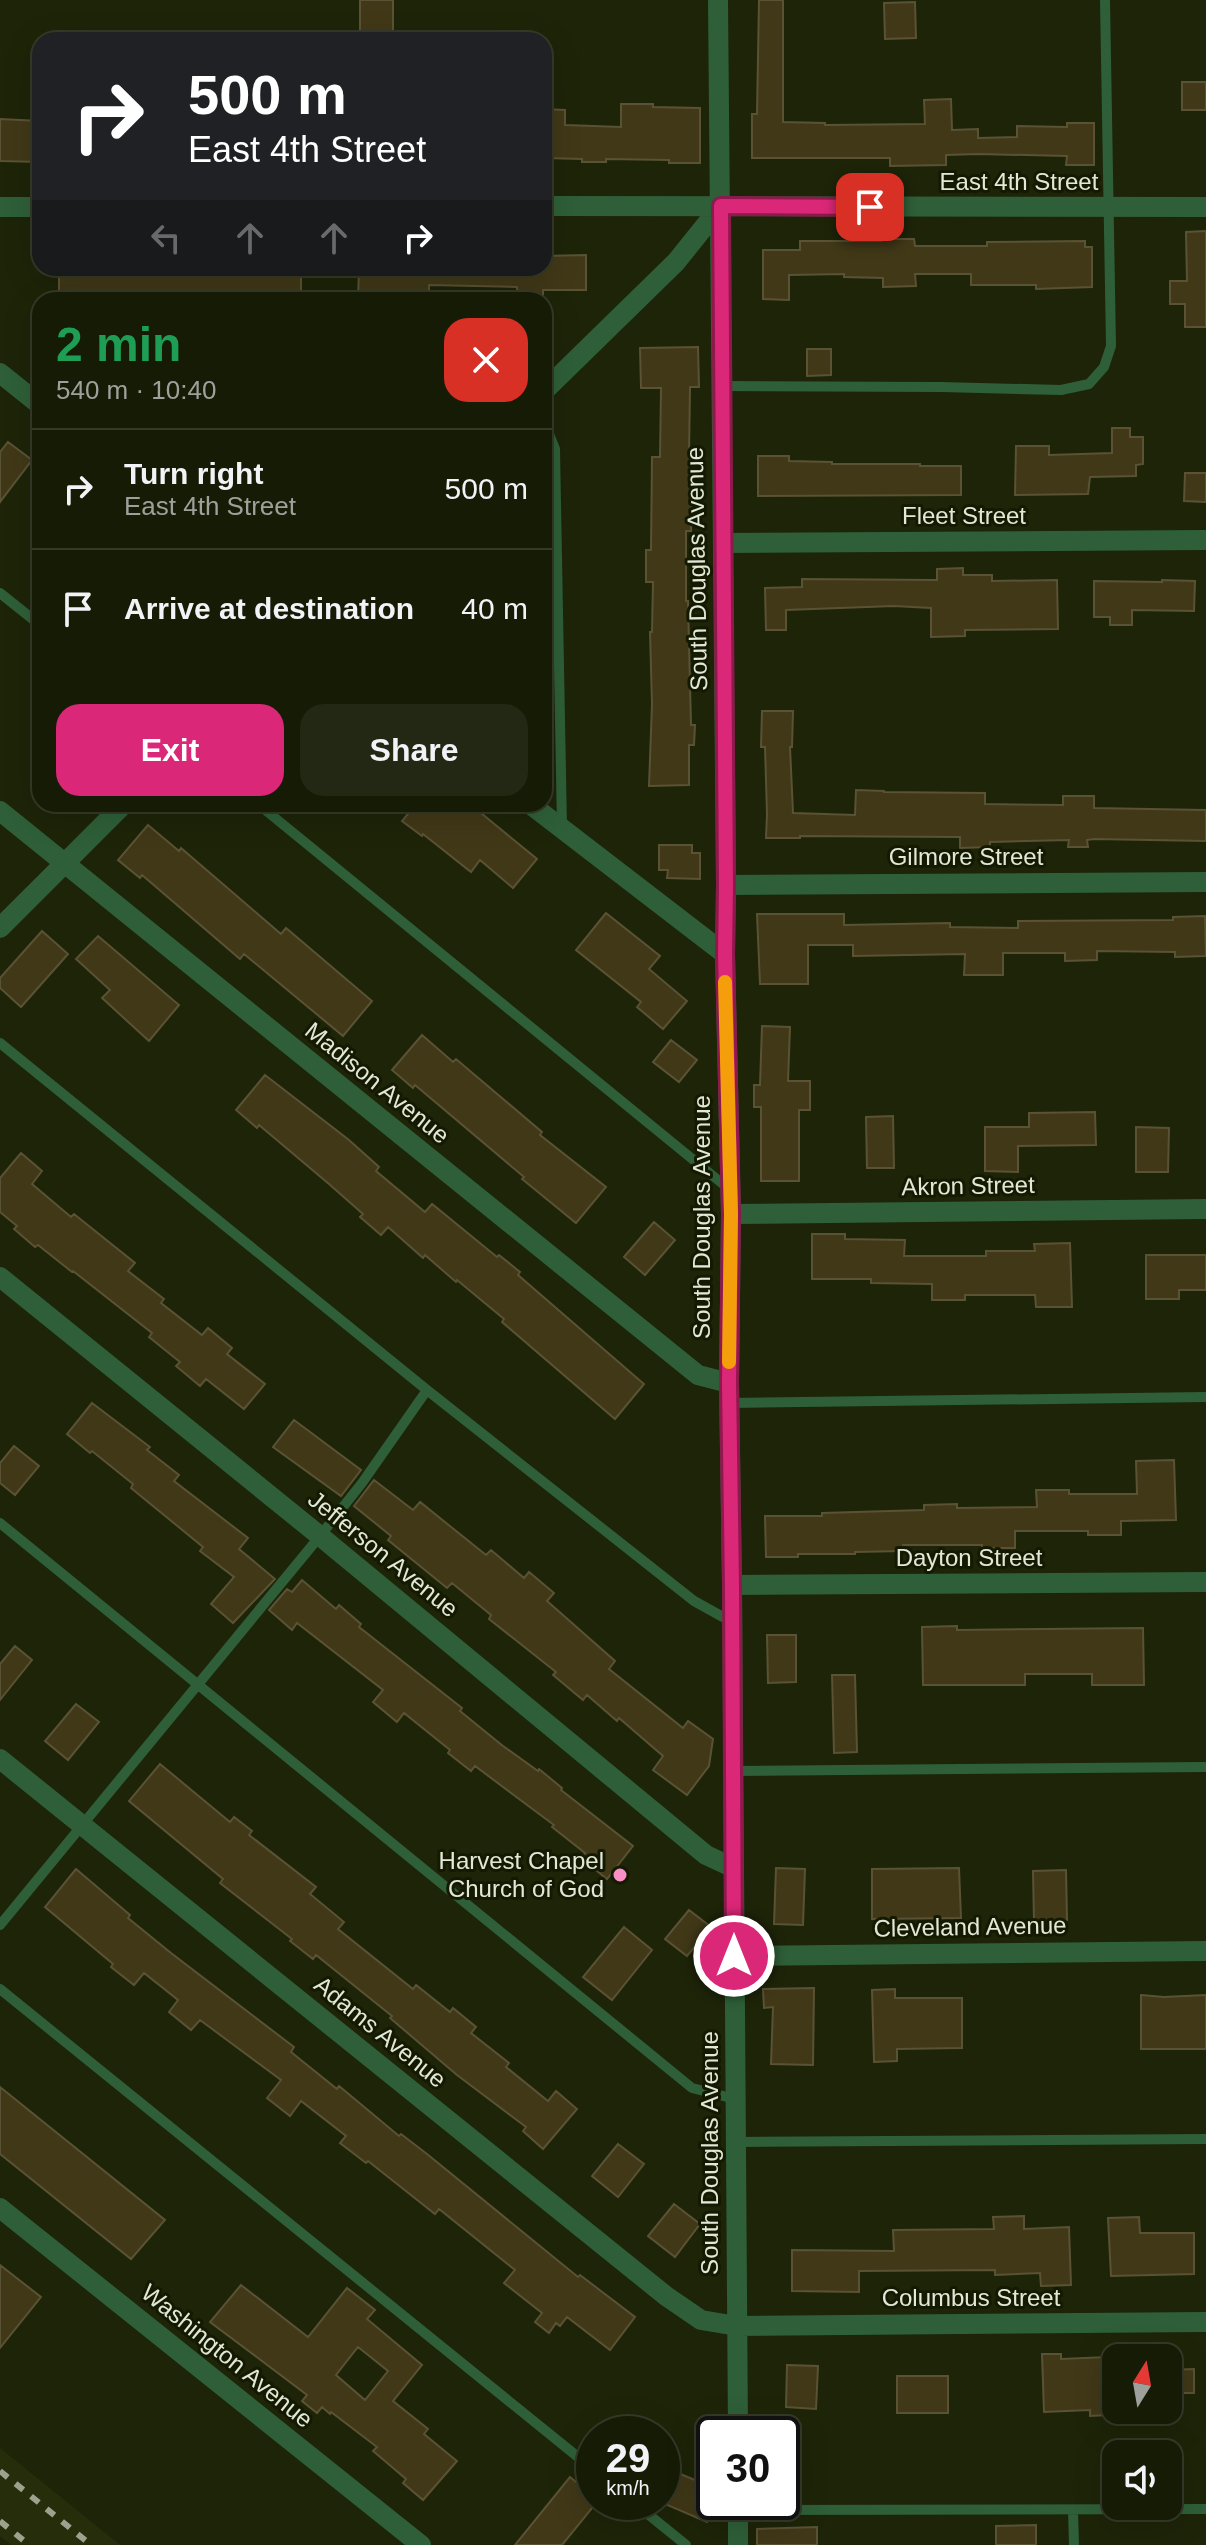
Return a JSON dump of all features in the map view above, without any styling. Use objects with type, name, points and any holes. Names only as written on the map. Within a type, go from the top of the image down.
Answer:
[{"type":"street","name":"South Douglas Avenue","points":[[718,0],[725,954],[731,1214],[729,1393],[738,2416]]},
{"type":"street","name":"East 4th Street","points":[[552,206],[1206,207]]},
{"type":"street","points":[[552,383],[676,262],[721,206]]},
{"type":"street","points":[[0,207],[32,207]]},
{"type":"street","points":[[0,373],[32,397]]},
{"type":"street","name":"Fleet Street","points":[[723,543],[1206,540]]},
{"type":"street","name":"Madison Avenue","points":[[0,811],[698,1375],[729,1393]]},
{"type":"street","points":[[0,928],[116,812]]},
{"type":"street","points":[[540,812],[725,954]]},
{"type":"street","name":"Gilmore Street","points":[[726,885],[1206,882]]},
{"type":"street","name":"Akron Street","points":[[731,1214],[1206,1209]]},
{"type":"street","name":"Jefferson Avenue","points":[[0,1277],[706,1855],[734,1868]]},
{"type":"street","name":"Dayton Street","points":[[732,1585],[1206,1582]]},
{"type":"street","name":"Adams Avenue","points":[[0,1759],[666,2296],[701,2320],[737,2326]]},
{"type":"street","name":"Cleveland Avenue","points":[[734,1956],[1206,1951]]},
{"type":"street","name":"Washington Avenue","points":[[0,2208],[421,2545]]},
{"type":"street","name":"Columbus Street","points":[[737,2326],[1206,2322]]},
{"type":"street","points":[[738,2520],[738,2545]]},
{"type":"lane","points":[[721,386],[1061,390],[1089,384],[1104,367],[1111,346],[1105,0]]},
{"type":"lane","points":[[552,442],[555,449],[562,830]]},
{"type":"lane","points":[[0,593],[32,619]]},
{"type":"lane","points":[[268,812],[730,1191]]},
{"type":"lane","points":[[0,1043],[427,1390],[694,1601],[732,1622]]},
{"type":"lane","points":[[0,1925],[320,1536],[362,1483],[427,1390]]},
{"type":"lane","points":[[729,1393],[1206,1397]]},
{"type":"lane","points":[[0,1523],[692,2088],[736,2099]]},
{"type":"lane","points":[[733,1771],[1206,1767]]},
{"type":"lane","points":[[0,1989],[576,2455]]},
{"type":"lane","points":[[736,2142],[1206,2139]]},
{"type":"lane","points":[[800,2507],[1206,2509]]},
{"type":"lane","points":[[1073,2510],[1074,2545]]},
{"type":"lane","points":[[655,2520],[686,2545]]},
{"type":"shaded area","points":[[0,2448],[120,2545],[11,2545],[0,2536]]},
{"type":"building","points":[[360,0],[393,0],[393,32],[360,32]]},
{"type":"building","points":[[759,0],[783,0],[783,122],[825,125],[925,124],[924,100],[951,99],[952,130],[978,129],[978,138],[1017,137],[1017,126],[1067,127],[1067,123],[1094,123],[1094,165],[1066,165],[1067,156],[978,154],[946,155],[946,165],[890,166],[890,158],[752,158],[752,114],[757,114]]},
{"type":"building","points":[[915,2],[916,38],[885,39],[884,3]]},
{"type":"building","points":[[1182,82],[1206,82],[1206,110],[1182,110]]},
{"type":"building","points":[[621,104],[700,108],[700,163],[606,159],[606,162],[582,162],[582,159],[552,158],[552,109],[565,110],[565,125],[621,127]]},
{"type":"building","points":[[0,119],[32,121],[32,162],[0,161]]},
{"type":"building","points":[[1206,231],[1206,327],[1185,327],[1185,304],[1170,304],[1170,281],[1187,281],[1186,232]]},
{"type":"building","points":[[914,239],[915,246],[1085,241],[1085,247],[1092,247],[1092,287],[1036,289],[1036,285],[971,285],[971,274],[915,274],[916,286],[883,287],[883,278],[844,277],[844,274],[789,275],[789,300],[763,299],[763,250],[800,250],[800,241]]},
{"type":"building","points":[[586,255],[586,290],[517,292],[517,287],[429,285],[429,292],[358,292],[359,276],[552,276],[552,256]]},
{"type":"building","points":[[59,276],[301,276],[301,292],[59,292]]},
{"type":"building","points":[[698,347],[699,387],[690,387],[691,531],[686,531],[686,601],[694,745],[689,745],[689,785],[649,786],[653,582],[646,582],[646,550],[651,550],[652,457],[660,457],[661,388],[641,388],[640,348]]},
{"type":"building","points":[[807,349],[831,349],[831,375],[807,376]]},
{"type":"building","points":[[1112,428],[1130,428],[1130,437],[1143,437],[1143,464],[1136,465],[1136,476],[1090,477],[1088,494],[1015,495],[1016,446],[1049,446],[1049,455],[1112,453]]},
{"type":"building","points":[[8,442],[32,460],[0,502],[0,452]]},
{"type":"building","points":[[758,456],[789,456],[789,461],[832,464],[961,466],[961,495],[758,496]]},
{"type":"building","points":[[1185,473],[1206,473],[1206,502],[1184,501]]},
{"type":"building","points":[[963,568],[963,575],[992,575],[992,581],[1057,580],[1058,629],[965,630],[965,636],[931,637],[931,608],[894,606],[786,610],[786,630],[766,630],[765,588],[802,587],[802,579],[937,580],[937,569]]},
{"type":"building","points":[[1094,581],[1195,581],[1194,611],[1132,610],[1132,625],[1110,625],[1110,617],[1094,617]]},
{"type":"building","points":[[762,711],[793,711],[790,747],[793,813],[855,815],[856,790],[985,793],[985,804],[1063,805],[1063,796],[1094,796],[1094,808],[1206,810],[1206,841],[1094,839],[1087,840],[1088,847],[1068,847],[1069,840],[990,842],[990,847],[960,848],[960,837],[766,838]]},
{"type":"building","points":[[409,812],[480,812],[537,859],[513,888],[480,860],[471,872],[402,821]]},
{"type":"building","points":[[148,825],[179,851],[181,848],[281,934],[286,928],[372,1001],[343,1036],[244,954],[240,959],[142,875],[140,878],[118,860]]},
{"type":"building","points":[[659,845],[692,845],[692,853],[700,853],[700,879],[667,878],[668,870],[659,870]]},
{"type":"building","points":[[606,913],[660,956],[649,969],[687,1001],[663,1029],[637,1007],[641,1002],[576,950]]},
{"type":"building","points":[[757,914],[844,914],[844,925],[950,923],[950,927],[1018,928],[1018,921],[1173,920],[1173,917],[1205,916],[1206,956],[1175,957],[1175,952],[1097,951],[1097,960],[1065,961],[1065,953],[1003,953],[1003,975],[964,975],[965,954],[853,956],[853,945],[808,945],[808,984],[760,984]]},
{"type":"building","points":[[42,931],[68,954],[21,1007],[0,988],[0,978]]},
{"type":"building","points":[[98,936],[179,1005],[149,1041],[102,998],[110,990],[76,959]]},
{"type":"building","points":[[762,1026],[790,1027],[788,1081],[810,1081],[810,1110],[799,1110],[799,1181],[761,1181],[761,1107],[754,1107],[754,1085],[760,1085]]},
{"type":"building","points":[[422,1035],[453,1062],[456,1059],[542,1132],[540,1135],[606,1187],[576,1223],[415,1085],[413,1088],[392,1070]]},
{"type":"building","points":[[671,1040],[697,1060],[679,1082],[653,1062]]},
{"type":"building","points":[[265,1075],[349,1140],[379,1167],[376,1171],[425,1212],[432,1204],[520,1272],[518,1275],[644,1384],[615,1419],[457,1280],[425,1255],[423,1258],[388,1227],[381,1235],[329,1184],[259,1125],[257,1128],[236,1110]]},
{"type":"building","points":[[1095,1112],[1096,1145],[1018,1146],[1018,1172],[985,1171],[985,1127],[1029,1127],[1029,1113]]},
{"type":"building","points":[[893,1116],[894,1168],[867,1168],[866,1117]]},
{"type":"building","points":[[1136,1127],[1169,1128],[1168,1172],[1136,1172]]},
{"type":"building","points":[[21,1153],[42,1171],[32,1184],[71,1217],[74,1214],[135,1263],[128,1271],[164,1299],[161,1303],[202,1335],[208,1328],[232,1348],[227,1354],[265,1384],[244,1409],[206,1379],[200,1386],[176,1366],[180,1362],[149,1337],[152,1333],[14,1229],[17,1226],[0,1212],[0,1178]]},
{"type":"building","points":[[654,1222],[675,1240],[645,1275],[624,1257]]},
{"type":"building","points":[[812,1234],[845,1234],[845,1239],[905,1240],[904,1256],[986,1256],[986,1251],[1035,1251],[1034,1244],[1070,1243],[1072,1307],[1036,1307],[1035,1295],[965,1295],[965,1300],[932,1300],[932,1284],[871,1283],[871,1279],[812,1279]]},
{"type":"building","points":[[1146,1255],[1206,1255],[1206,1290],[1179,1290],[1179,1299],[1146,1299]]},
{"type":"building","points":[[92,1403],[150,1447],[147,1450],[179,1475],[174,1481],[248,1538],[239,1549],[275,1579],[233,1623],[211,1604],[234,1577],[200,1551],[203,1547],[131,1488],[133,1484],[67,1434]]},
{"type":"building","points":[[294,1420],[361,1470],[341,1496],[273,1447]]},
{"type":"building","points":[[14,1446],[39,1466],[15,1495],[0,1483],[0,1463]]},
{"type":"building","points":[[1174,1460],[1176,1520],[1121,1521],[1121,1535],[1088,1535],[1088,1531],[1015,1531],[1015,1548],[903,1545],[903,1551],[766,1557],[765,1516],[924,1510],[924,1505],[957,1504],[957,1508],[1037,1507],[1036,1490],[1069,1490],[1069,1494],[1137,1494],[1136,1461]]},
{"type":"building","points":[[374,1480],[413,1510],[420,1502],[486,1555],[491,1550],[524,1578],[529,1572],[554,1593],[547,1601],[615,1661],[609,1669],[683,1728],[688,1721],[713,1739],[709,1766],[687,1795],[653,1770],[663,1756],[587,1695],[583,1700],[553,1675],[556,1672],[489,1619],[491,1615],[452,1583],[447,1588],[388,1540],[391,1536],[354,1506]]},
{"type":"building","points":[[302,1580],[336,1609],[339,1605],[361,1624],[359,1627],[462,1708],[460,1711],[503,1746],[539,1769],[633,1846],[607,1879],[581,1858],[585,1853],[552,1827],[554,1825],[475,1766],[471,1771],[404,1713],[397,1722],[373,1702],[383,1690],[297,1623],[292,1630],[269,1610],[287,1589],[292,1592]]},
{"type":"building","points":[[957,1626],[957,1630],[1143,1628],[1144,1685],[1092,1685],[1092,1674],[1025,1674],[1025,1685],[923,1685],[922,1627]]},
{"type":"building","points":[[767,1635],[796,1635],[796,1682],[768,1683]]},
{"type":"building","points":[[15,1646],[32,1660],[0,1700],[0,1664]]},
{"type":"building","points":[[832,1675],[855,1675],[857,1752],[834,1753]]},
{"type":"building","points":[[76,1704],[99,1722],[68,1760],[45,1741]]},
{"type":"building","points":[[160,1764],[230,1822],[234,1817],[252,1831],[249,1835],[316,1887],[310,1894],[344,1922],[338,1929],[413,1989],[416,1985],[450,2012],[453,2008],[476,2027],[471,2033],[509,2063],[506,2067],[548,2101],[556,2091],[577,2109],[543,2149],[523,2131],[526,2127],[457,2075],[390,2018],[392,2016],[316,1955],[313,1959],[290,1941],[292,1939],[220,1883],[223,1879],[129,1801]]},
{"type":"building","points":[[776,1868],[805,1869],[803,1925],[774,1924]]},
{"type":"building","points":[[959,1868],[961,1918],[872,1919],[872,1869]]},
{"type":"building","points":[[76,1869],[130,1915],[128,1918],[294,2047],[291,2052],[337,2089],[339,2086],[578,2277],[580,2275],[635,2317],[610,2350],[567,2317],[560,2326],[556,2323],[549,2333],[535,2322],[542,2313],[504,2283],[515,2270],[439,2209],[435,2214],[340,2143],[346,2136],[301,2101],[290,2116],[267,2098],[281,2080],[200,2020],[191,2030],[169,2012],[178,2000],[144,1973],[134,1985],[111,1967],[113,1964],[45,1907]]},
{"type":"building","points":[[1066,1870],[1067,1920],[1034,1921],[1033,1871]]},
{"type":"building","points":[[689,1910],[711,1927],[687,1956],[665,1939]]},
{"type":"building","points":[[624,1927],[652,1950],[612,2000],[583,1977]]},
{"type":"building","points":[[814,1988],[813,2065],[771,2064],[773,2007],[764,2008],[763,1989]]},
{"type":"building","points":[[895,1989],[895,1998],[962,1998],[962,2048],[897,2049],[897,2061],[874,2062],[872,1990]]},
{"type":"building","points":[[1141,1995],[1206,1995],[1206,2049],[1141,2049]]},
{"type":"building","points":[[0,2087],[165,2220],[131,2259],[0,2154]]},
{"type":"building","points":[[618,2144],[644,2164],[618,2197],[592,2176]]},
{"type":"building","points":[[674,2204],[700,2224],[675,2257],[648,2236]]},
{"type":"building","points":[[1024,2216],[1024,2229],[1069,2227],[1071,2285],[1041,2286],[1040,2273],[995,2275],[995,2270],[859,2271],[859,2292],[792,2291],[792,2250],[894,2251],[893,2230],[994,2229],[993,2217]]},
{"type":"building","points":[[1139,2217],[1140,2233],[1194,2233],[1194,2274],[1111,2276],[1108,2218]]},
{"type":"building","points":[[0,2265],[41,2297],[0,2348]]},
{"type":"building","points":[[241,2285],[308,2337],[347,2288],[375,2310],[367,2319],[422,2365],[393,2401],[428,2429],[424,2434],[457,2461],[423,2500],[403,2483],[406,2479],[373,2451],[377,2447],[331,2412],[322,2407],[317,2413],[302,2401],[307,2395],[210,2322]],"holes":[[[358,2347],[388,2371],[365,2400],[336,2375]]]},
{"type":"building","points":[[1042,2354],[1061,2354],[1061,2359],[1102,2357],[1102,2415],[1090,2416],[1090,2410],[1044,2412]]},
{"type":"building","points":[[787,2365],[818,2366],[816,2409],[786,2407]]},
{"type":"building","points":[[1182,2369],[1194,2369],[1194,2393],[1182,2393]]},
{"type":"building","points":[[897,2376],[948,2376],[948,2413],[897,2413]]},
{"type":"building","points":[[680,2474],[696,2480],[696,2517],[680,2510]]},
{"type":"building","points":[[570,2477],[576,2482],[576,2520],[582,2520],[562,2545],[515,2545]]},
{"type":"building","points":[[1036,2525],[1036,2545],[996,2545],[996,2526]]},
{"type":"building","points":[[817,2527],[817,2545],[757,2545],[757,2529]]},
{"type":"railway","points":[[0,2471],[91,2545]]},
{"type":"railway","points":[[0,2521],[29,2545]]},
{"type":"slow traffic","points":[[725,982],[731,1214],[729,1362]]},
{"type":"place","name":"Harvest Chapel Church of God","points":[[620,1875]]},
{"type":"route","points":[[734,1956],[729,1383],[731,1214],[725,954],[721,206],[870,207]]}]
